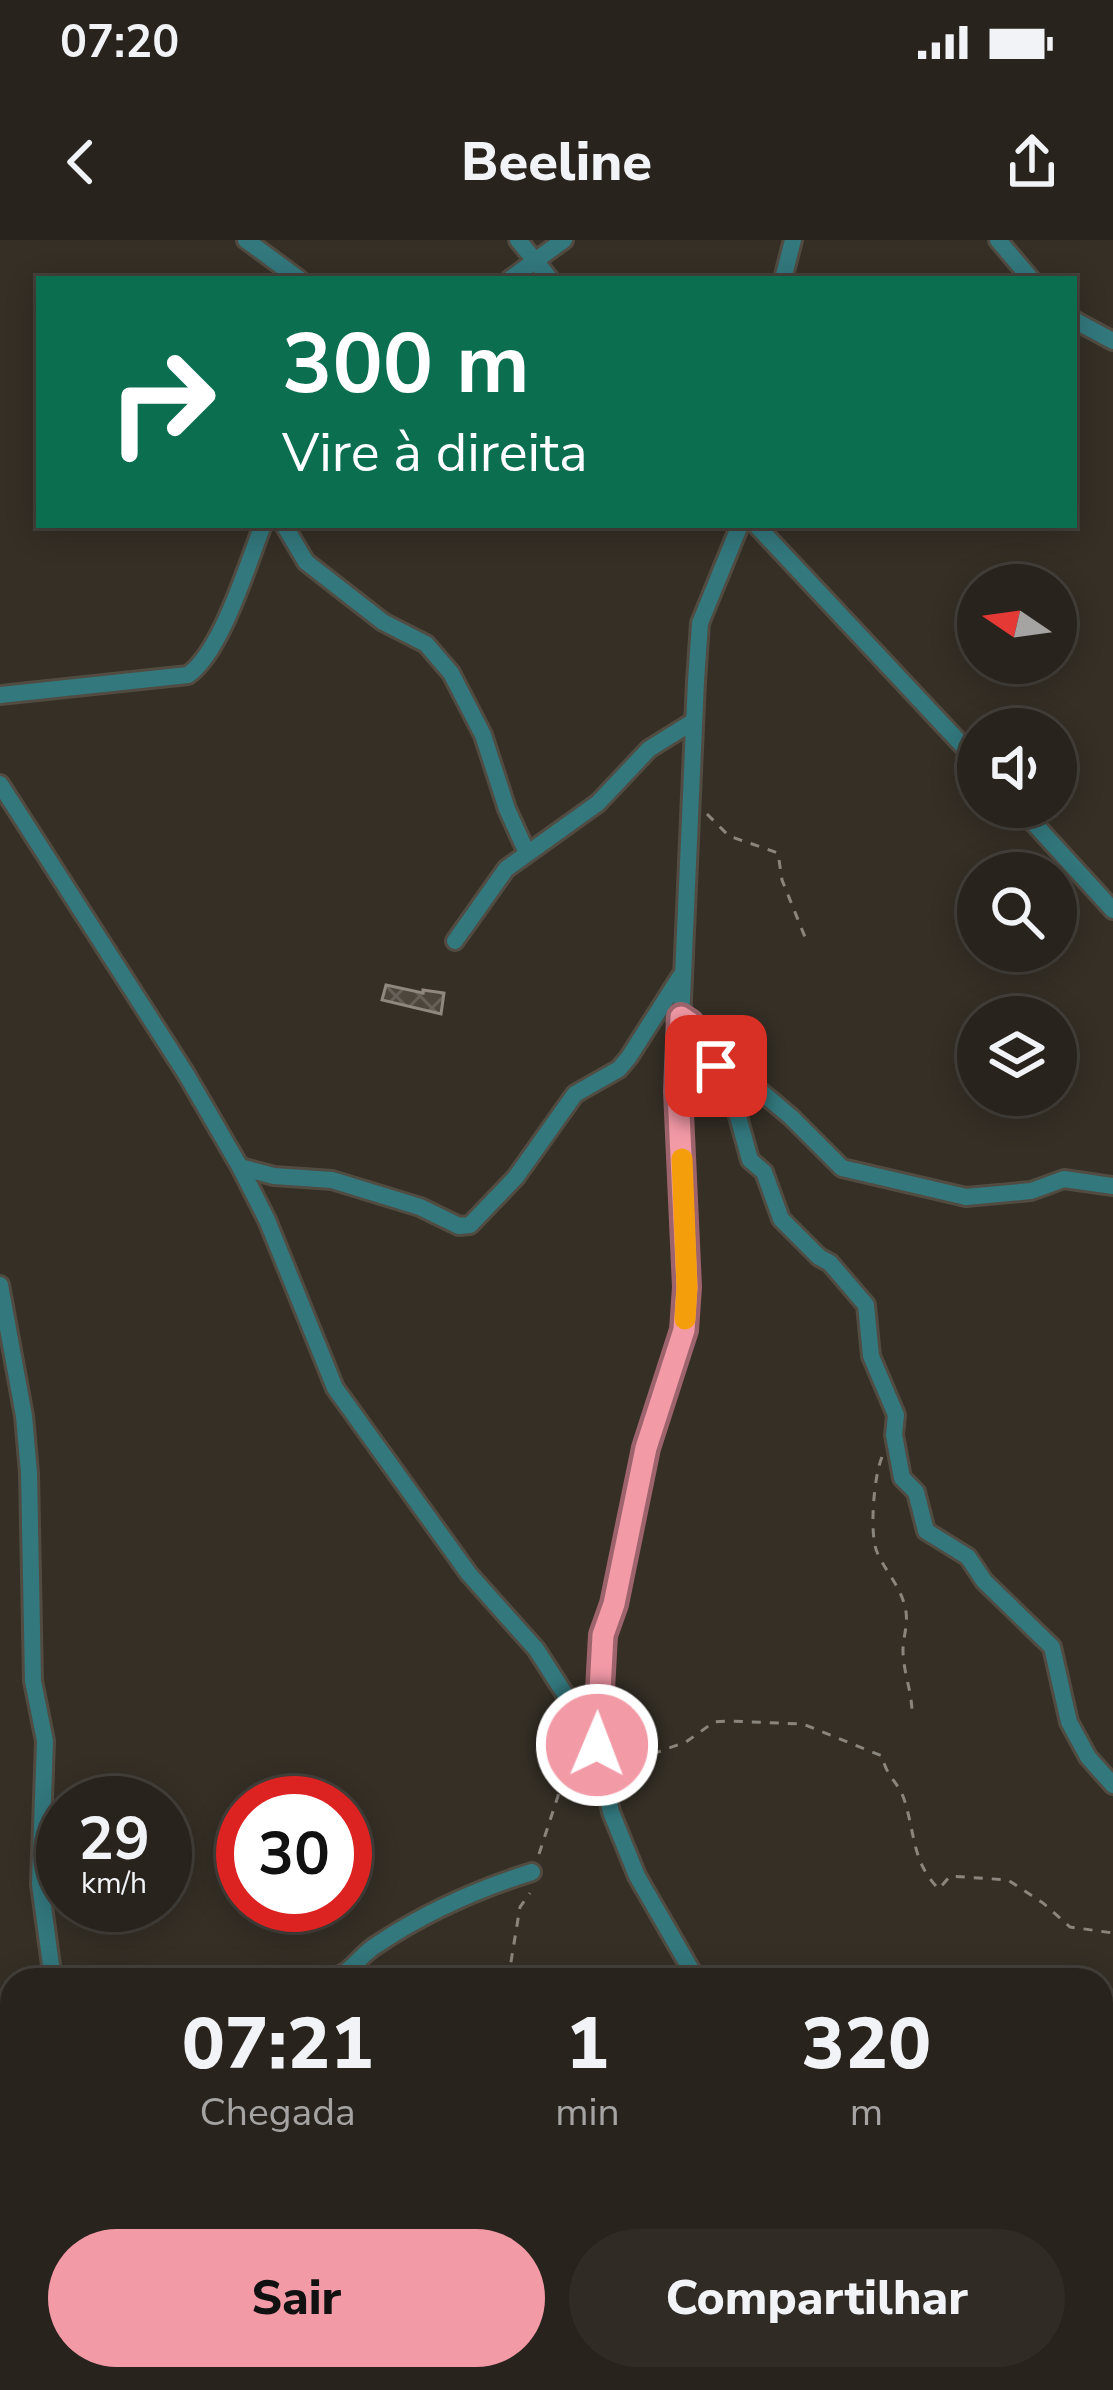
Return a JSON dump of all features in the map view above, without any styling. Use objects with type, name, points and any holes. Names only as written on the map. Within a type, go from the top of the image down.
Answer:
[{"type":"street","points":[[246,240],[295,276]]},
{"type":"street","points":[[518,240],[548,276]]},
{"type":"street","points":[[514,276],[564,240]]},
{"type":"street","points":[[784,276],[793,240]]},
{"type":"street","points":[[998,240],[1028,276]]},
{"type":"street","points":[[1077,322],[1113,341]]},
{"type":"street","points":[[0,695],[188,675],[199,667],[224,621],[262,528]]},
{"type":"street","points":[[286,528],[306,562],[383,622],[426,644],[452,674],[483,735],[526,853]]},
{"type":"street","points":[[690,1968],[637,1876],[611,1812],[597,1745],[603,1635],[614,1604],[646,1448],[684,1330],[687,1287],[678,1091],[700,623],[739,528]]},
{"type":"street","points":[[759,528],[957,740]]},
{"type":"street","points":[[455,941],[506,869],[598,803],[649,749],[694,721]]},
{"type":"street","points":[[0,784],[186,1074],[240,1167],[267,1220],[335,1388],[469,1574],[536,1649],[597,1745]]},
{"type":"street","points":[[1038,828],[1113,910]]},
{"type":"street","points":[[240,1167],[274,1176],[332,1180],[420,1207],[459,1226],[470,1225],[538,1148],[574,1094],[619,1069],[629,1057],[682,970]]},
{"type":"street","points":[[655,1012],[681,1017],[702,1042],[729,1084],[750,1160],[764,1172],[782,1219],[819,1257],[830,1262],[866,1306],[871,1356],[896,1415],[894,1435],[902,1478],[916,1492],[926,1531],[968,1557],[984,1581],[1052,1647],[1069,1722],[1088,1757],[1113,1785]]},
{"type":"street","points":[[702,1042],[791,1117],[842,1168],[966,1197],[1031,1191],[1064,1179],[1113,1186]]},
{"type":"street","points":[[0,1285],[24,1416],[29,1473],[33,1681],[45,1742],[40,1884],[51,1968]]},
{"type":"street","points":[[353,1968],[373,1947],[428,1914],[532,1872]]},
{"type":"path","points":[[691,797],[729,836],[778,853],[782,880],[805,938]]},
{"type":"path","points":[[894,1435],[875,1475],[874,1532],[876,1550],[898,1585],[906,1614],[903,1652],[912,1717]]},
{"type":"path","points":[[510,1968],[520,1907],[529,1898],[532,1872],[558,1796],[562,1756],[578,1712]]},
{"type":"path","points":[[603,1774],[617,1761],[686,1742],[714,1722],[803,1724],[882,1756],[886,1774],[904,1799],[911,1844],[939,1889],[950,1876],[1008,1880],[1070,1928],[1113,1933]]},
{"type":"building","points":[[386,985],[444,993],[441,1014],[382,1000]]},
{"type":"slow traffic","points":[[682,1159],[685,1319]]},
{"type":"route","points":[[597,1745],[603,1635],[614,1604],[646,1448],[684,1330],[687,1287],[678,1091],[681,1017],[690,1023],[716,1066]]}]
